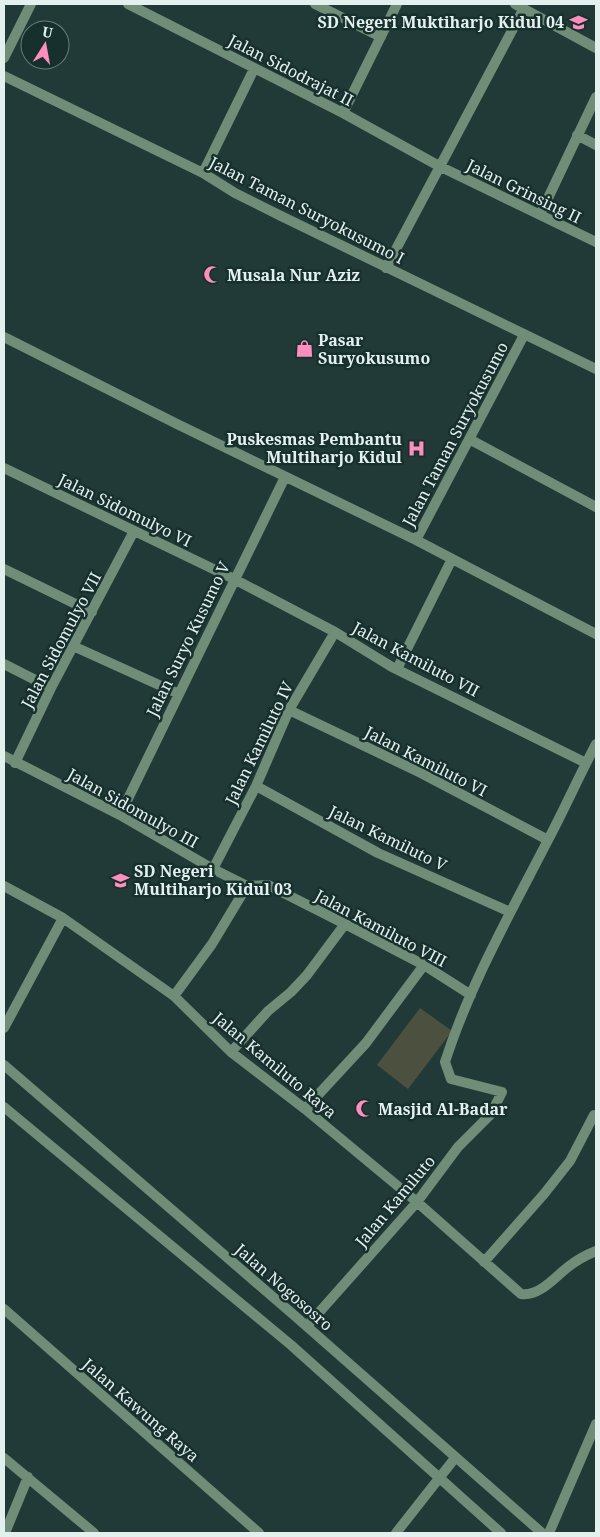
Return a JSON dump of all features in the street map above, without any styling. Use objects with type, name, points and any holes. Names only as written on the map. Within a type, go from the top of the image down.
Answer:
[{"type":"street","points":[[4,58],[32,4]]},
{"type":"street","name":"Jalan Sidodrajat II","points":[[128,4],[343,113],[439,166]]},
{"type":"street","points":[[314,4],[381,37]]},
{"type":"street","points":[[343,113],[397,4]]},
{"type":"street","points":[[386,268],[520,6],[596,48]]},
{"type":"street","points":[[203,173],[254,69]]},
{"type":"street","name":"Jalan Taman Suryokusumo I","points":[[4,76],[203,173],[243,196],[386,268],[596,369]]},
{"type":"street","points":[[540,215],[596,97]]},
{"type":"street","points":[[578,135],[596,146]]},
{"type":"street","name":"Jalan Grinsing II","points":[[439,166],[596,242]]},
{"type":"street","name":"Jalan Taman Suryokusumo","points":[[4,337],[416,540],[524,335]]},
{"type":"street","points":[[469,439],[596,507]]},
{"type":"street","name":"Jalan Sidomulyo VI","points":[[4,468],[234,579]]},
{"type":"street","name":"Jalan Suryo Kusumo V","points":[[120,815],[285,477]]},
{"type":"street","name":"Jalan Sidomulyo VII","points":[[15,763],[51,688],[134,531]]},
{"type":"street","points":[[416,540],[596,634]]},
{"type":"street","points":[[397,669],[452,559]]},
{"type":"street","points":[[4,569],[92,612]]},
{"type":"street","name":"Jalan Kamiluto VII","points":[[234,579],[335,632],[397,669],[586,763]]},
{"type":"street","name":"Jalan Kamiluto IV","points":[[213,870],[256,786],[289,710],[335,632]]},
{"type":"street","points":[[73,646],[179,694]]},
{"type":"street","points":[[4,664],[51,688]]},
{"type":"street","name":"Jalan Kamiluto VI","points":[[289,710],[421,773],[548,840]]},
{"type":"street","points":[[471,995],[510,912],[596,744]]},
{"type":"street","name":"Jalan Sidomulyo III","points":[[4,756],[120,815],[213,870],[247,886]]},
{"type":"street","name":"Jalan Kamiluto V","points":[[256,786],[378,853],[510,912]]},
{"type":"street","name":"Jalan Kamiluto Raya","points":[[4,886],[64,918],[174,996],[231,1052],[305,1109],[417,1202],[521,1294],[527,1295],[538,1291],[585,1255],[596,1251]]},
{"type":"street","points":[[174,996],[212,944],[247,886]]},
{"type":"street","name":"Jalan Kamiluto VIII","points":[[247,886],[268,886],[424,965],[471,995]]},
{"type":"street","points":[[4,1028],[64,918]]},
{"type":"street","points":[[231,1052],[268,1011],[308,975],[344,924]]},
{"type":"street","points":[[305,1109],[366,1043],[424,965]]},
{"type":"street","name":"Jalan Kamiluto","points":[[307,1326],[417,1202],[458,1147],[492,1114],[502,1092],[451,1079],[445,1062],[471,995]]},
{"type":"street","name":"Jalan Nogososro","points":[[4,1065],[307,1326],[542,1533]]},
{"type":"street","points":[[4,1107],[291,1345],[501,1533]]},
{"type":"street","points":[[484,1262],[544,1194],[570,1161],[594,1115]]},
{"type":"street","name":"Jalan Kawung Raya","points":[[4,1309],[253,1531]]},
{"type":"street","points":[[549,1533],[596,1424]]},
{"type":"street","points":[[4,1458],[94,1533]]},
{"type":"street","points":[[396,1533],[455,1458]]},
{"type":"street","points":[[5,1533],[28,1477]]},
{"type":"green space","points":[[420,1008],[452,1031],[408,1089],[377,1065]]},
{"type":"place","name":"SD Negeri Muktiharjo Kidul 04","points":[[578,22]]},
{"type":"place","name":"Musala Nur Aziz","points":[[213,275]]},
{"type":"place","name":"Pasar Suryokusumo","points":[[304,349]]},
{"type":"place","name":"Puskesmas Pembantu Multiharjo Kidul","points":[[416,448]]},
{"type":"place","name":"SD Negeri Multiharjo Kidul 03","points":[[120,880]]},
{"type":"place","name":"Masjid Al-Badar","points":[[364,1109]]}]
